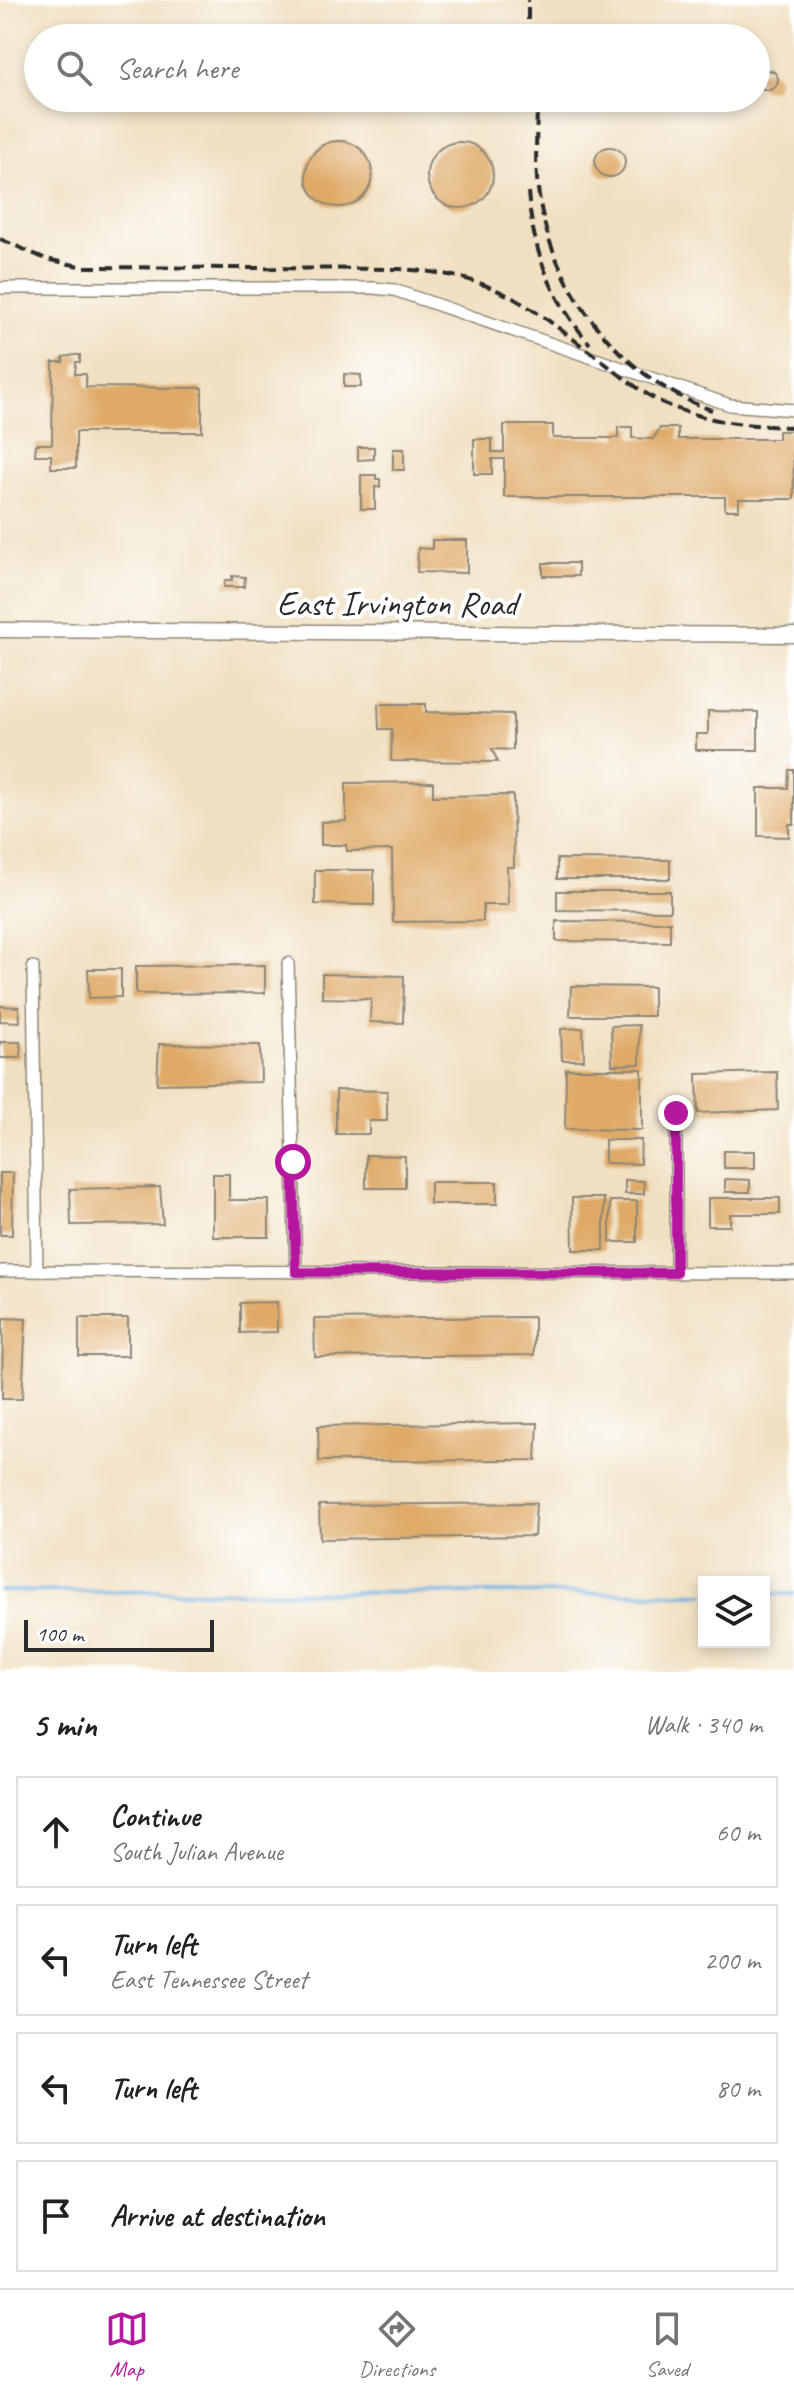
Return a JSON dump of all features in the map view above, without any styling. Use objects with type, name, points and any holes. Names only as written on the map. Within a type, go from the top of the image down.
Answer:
[{"type":"street","points":[[0,288],[394,290],[730,405],[794,410]]},
{"type":"street","name":"East Irvington Road","points":[[0,630],[794,635]]},
{"type":"street","points":[[288,963],[296,1272]]},
{"type":"street","points":[[33,967],[37,1271]]},
{"type":"street","points":[[676,1113],[676,1273]]},
{"type":"street","points":[[0,1271],[794,1273]]},
{"type":"building","points":[[770,70],[778,76],[778,84],[770,90]]},
{"type":"building","points":[[339,141],[352,144],[362,151],[369,161],[372,174],[369,187],[362,197],[352,204],[339,207],[326,204],[316,197],[309,187],[306,174],[309,161],[316,151],[326,144]]},
{"type":"building","points":[[460,142],[473,145],[483,152],[490,162],[493,175],[490,188],[483,198],[473,205],[460,208],[447,205],[437,198],[430,188],[427,175],[430,162],[437,152],[447,145]]},
{"type":"building","points":[[610,147],[621,151],[625,162],[621,173],[610,177],[599,173],[595,162],[599,151]]},
{"type":"building","points":[[80,355],[75,374],[86,374],[86,387],[202,388],[202,432],[76,432],[76,468],[51,468],[51,455],[35,455],[36,444],[52,444],[53,362],[63,362],[63,357]]},
{"type":"building","points":[[344,374],[361,375],[361,387],[344,387]]},
{"type":"building","points":[[504,425],[553,425],[553,438],[618,438],[618,427],[632,427],[632,438],[653,439],[660,428],[678,428],[678,439],[778,439],[778,431],[793,431],[794,499],[739,499],[739,510],[725,510],[725,497],[504,497],[504,459],[492,459],[492,474],[474,474],[474,439],[492,439],[492,452],[504,452]]},
{"type":"building","points":[[358,447],[374,447],[374,459],[358,460]]},
{"type":"building","points":[[393,449],[404,449],[404,470],[393,470]]},
{"type":"building","points":[[361,475],[376,475],[376,479],[380,479],[380,487],[375,487],[375,509],[361,509]]},
{"type":"building","points":[[432,540],[467,540],[467,573],[417,572],[418,548],[432,549]]},
{"type":"building","points":[[543,563],[578,563],[578,576],[543,576]]},
{"type":"building","points":[[232,576],[245,577],[244,587],[224,587],[225,580],[232,580]]},
{"type":"building","points":[[378,704],[426,704],[426,712],[513,714],[513,750],[492,749],[498,762],[391,761],[392,729],[379,729]]},
{"type":"building","points":[[708,711],[758,712],[758,750],[696,750],[696,734],[708,734]]},
{"type":"building","points":[[789,770],[794,770],[794,824],[789,824],[789,837],[758,836],[758,788],[788,788]]},
{"type":"building","points":[[433,782],[433,796],[513,795],[514,867],[507,867],[508,905],[483,905],[483,921],[393,922],[392,850],[347,851],[346,845],[321,845],[321,822],[346,821],[346,783]]},
{"type":"building","points":[[557,859],[670,860],[670,879],[557,879]]},
{"type":"building","points":[[315,870],[374,870],[374,905],[315,904]]},
{"type":"building","points":[[557,891],[670,891],[670,911],[557,910]]},
{"type":"building","points":[[556,921],[670,922],[670,942],[556,941]]},
{"type":"building","points":[[265,965],[265,993],[136,994],[136,966]]},
{"type":"building","points":[[88,969],[121,969],[121,997],[89,998]]},
{"type":"building","points":[[322,974],[404,976],[403,1023],[370,1022],[371,999],[322,998]]},
{"type":"building","points":[[571,986],[653,987],[653,1016],[570,1016]]},
{"type":"building","points":[[0,1006],[19,1007],[20,1022],[0,1021]]},
{"type":"building","points":[[639,1025],[640,1064],[612,1065],[611,1026]]},
{"type":"building","points":[[583,1028],[584,1060],[562,1060],[561,1029]]},
{"type":"building","points":[[0,1042],[20,1042],[21,1058],[0,1058]]},
{"type":"building","points":[[159,1044],[260,1045],[261,1082],[157,1084]]},
{"type":"building","points":[[566,1069],[642,1069],[642,1130],[565,1129]]},
{"type":"building","points":[[777,1072],[778,1110],[698,1113],[697,1074]]},
{"type":"building","points":[[336,1090],[387,1091],[387,1121],[369,1121],[369,1134],[336,1134]]},
{"type":"building","points":[[605,1140],[641,1140],[640,1164],[605,1163]]},
{"type":"building","points":[[724,1151],[755,1151],[755,1168],[724,1168]]},
{"type":"building","points":[[366,1155],[405,1156],[405,1188],[366,1188]]},
{"type":"building","points":[[0,1173],[13,1173],[12,1235],[0,1235]]},
{"type":"building","points":[[213,1174],[229,1174],[229,1200],[269,1200],[269,1237],[213,1237]]},
{"type":"building","points":[[725,1179],[750,1180],[750,1192],[725,1192]]},
{"type":"building","points":[[625,1180],[644,1181],[644,1194],[625,1194]]},
{"type":"building","points":[[430,1182],[497,1182],[497,1204],[430,1204]]},
{"type":"building","points":[[160,1187],[163,1224],[71,1225],[70,1189]]},
{"type":"building","points":[[572,1198],[604,1198],[604,1250],[573,1250]]},
{"type":"building","points":[[708,1198],[780,1198],[780,1214],[730,1214],[730,1226],[708,1226]]},
{"type":"building","points":[[610,1201],[637,1201],[637,1242],[610,1242]]},
{"type":"building","points":[[277,1302],[277,1332],[240,1333],[240,1303]]},
{"type":"building","points":[[534,1317],[534,1355],[315,1357],[314,1319]]},
{"type":"building","points":[[3,1318],[26,1319],[22,1399],[2,1399]]},
{"type":"building","points":[[79,1318],[128,1318],[128,1356],[79,1356]]},
{"type":"building","points":[[538,1423],[536,1460],[319,1461],[318,1426]]},
{"type":"building","points":[[536,1503],[534,1536],[320,1539],[319,1505]]},
{"type":"waterway","points":[[0,1591],[698,1594]]},
{"type":"waterway","points":[[770,1594],[794,1594]]},
{"type":"railway","points":[[528,0],[528,24]]},
{"type":"railway","points":[[537,112],[536,159],[546,231],[576,297],[621,354],[679,396],[712,410]]},
{"type":"railway","points":[[528,192],[534,234],[546,273],[564,309],[590,344]]},
{"type":"railway","points":[[0,239],[46,259],[84,267],[398,269],[459,277],[484,285],[528,307],[646,394],[663,403],[727,422],[794,427]]},
{"type":"route","points":[[293,1162],[296,1272],[676,1273],[676,1113]]}]
